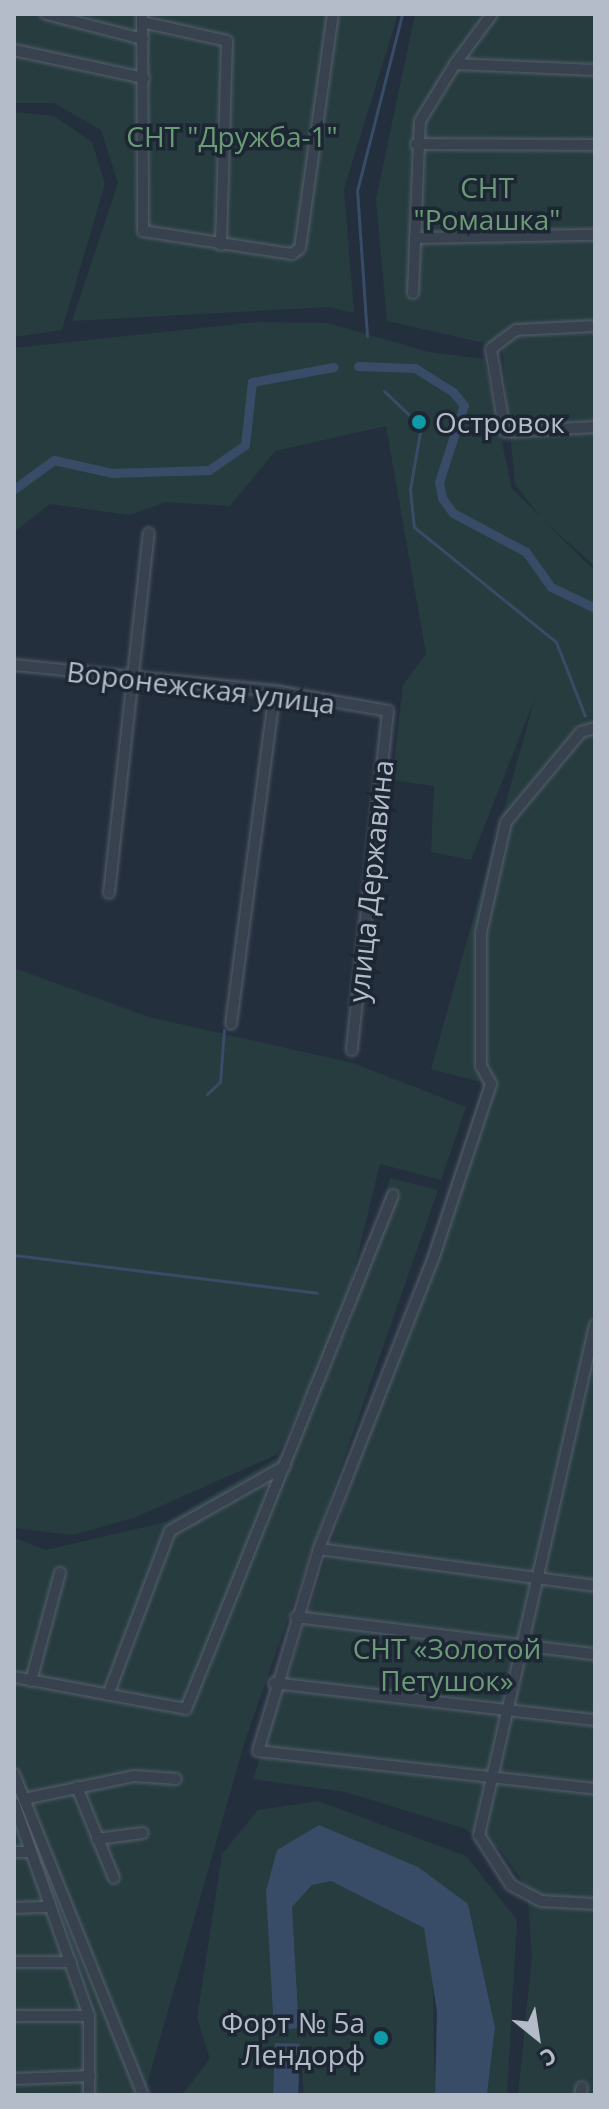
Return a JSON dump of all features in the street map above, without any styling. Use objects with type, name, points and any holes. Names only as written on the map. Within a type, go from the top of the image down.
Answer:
[{"type":"street","points":[[46,14],[143,39]]},
{"type":"street","points":[[221,245],[227,41],[142,18],[143,231],[221,245],[292,254],[300,248],[337,26],[333,14]]},
{"type":"street","points":[[413,293],[416,144],[420,121],[455,64],[492,14]]},
{"type":"street","points":[[14,50],[144,78]]},
{"type":"street","points":[[455,64],[595,70]]},
{"type":"street","points":[[416,144],[595,145]]},
{"type":"street","points":[[415,238],[595,235]]},
{"type":"street","points":[[595,326],[516,330],[491,349],[505,432],[595,427]]},
{"type":"street","points":[[109,893],[128,677],[149,533]]},
{"type":"street","name":"Воронежская улица","points":[[14,665],[275,691],[388,711]]},
{"type":"street","points":[[231,1024],[275,691]]},
{"type":"street","name":"улица Державина","points":[[352,1050],[388,711]]},
{"type":"street","points":[[595,728],[581,732],[502,834],[481,933],[481,1066],[491,1084],[433,1259],[319,1549],[274,1683],[258,1751],[595,1789]]},
{"type":"street","points":[[14,1677],[186,1709],[393,1195]]},
{"type":"street","points":[[595,1325],[479,1835],[511,1885],[541,1901],[595,1904]]},
{"type":"street","points":[[108,1695],[170,1531],[285,1466]]},
{"type":"street","points":[[319,1549],[595,1586]]},
{"type":"street","points":[[31,1681],[60,1573]]},
{"type":"street","points":[[296,1617],[595,1654]]},
{"type":"street","points":[[274,1683],[595,1720]]},
{"type":"street","points":[[14,1774],[31,1852],[89,2016],[89,2095]]},
{"type":"street","points":[[19,1801],[134,1776],[176,1779]]},
{"type":"street","points":[[77,1787],[114,1878]]},
{"type":"street","points":[[19,1801],[143,2095]]},
{"type":"street","points":[[97,1839],[143,1833]]},
{"type":"street","points":[[14,1852],[31,1852]]},
{"type":"street","points":[[14,1908],[50,1907]]},
{"type":"street","points":[[14,1962],[71,1962]]},
{"type":"street","points":[[14,2016],[89,2016]]},
{"type":"street","points":[[14,2079],[90,2076]]},
{"type":"green space","name":"СНТ \"Дружба-1\"","points":[[14,14],[398,14],[344,189],[354,313],[330,307],[72,321],[118,183],[101,130],[54,103],[14,103]]},
{"type":"green space","points":[[415,14],[595,14],[595,566],[544,521],[595,571],[595,2095],[518,2095],[532,1957],[527,1887],[499,1849],[463,1828],[345,1792],[253,1779],[484,1083],[431,1069],[535,698],[471,860],[431,852],[434,786],[392,780],[403,685],[426,654],[386,426],[275,451],[230,506],[166,502],[130,515],[50,504],[14,532],[14,348],[257,322],[327,323],[429,352],[484,359],[512,489],[540,516],[515,484],[502,347],[387,321],[376,199]]},
{"type":"green space","points":[[14,112],[54,116],[92,142],[105,184],[62,330],[14,337]]},
{"type":"green space","points":[[14,968],[149,1017],[353,1063],[466,1107],[441,1180],[380,1164],[343,1315],[278,1454],[134,1518],[72,1535],[14,1528]]},
{"type":"green space","points":[[390,1178],[438,1190],[245,1741],[144,2095],[14,2095],[14,1538],[46,1550],[166,1522],[294,1448],[349,1324]]},
{"type":"green space","points":[[318,1801],[466,1856],[517,1920],[507,2095],[487,2095],[495,2027],[468,1904],[278,1850],[274,2030],[299,2028],[292,1907],[312,1884],[331,1881],[424,1928],[432,1945],[435,2095],[304,2095],[300,2045],[276,2043],[277,2095],[182,2095],[210,2059],[197,2018],[222,1854],[258,1810]]},
{"type":"water","points":[[319,1825],[418,1867],[468,1904],[495,2027],[487,2095],[435,2095],[437,2012],[424,1928],[331,1881],[312,1885],[292,1907],[299,2028],[274,2031],[266,1891],[277,1850]]},
{"type":"water","points":[[275,2043],[300,2044],[298,2095],[273,2095]]},
{"type":"waterway","points":[[367,336],[357,191],[402,14]]},
{"type":"waterway","points":[[358,366],[415,368],[453,392],[464,405],[439,482],[442,498],[453,513],[526,552],[551,587],[595,608]]},
{"type":"waterway","points":[[14,489],[54,460],[112,473],[209,470],[245,445],[252,382],[334,367]]},
{"type":"waterway","points":[[384,391],[421,426],[410,490],[414,527],[556,642],[585,716]]},
{"type":"waterway","points":[[207,1094],[220,1082],[224,1030]]},
{"type":"waterway","points":[[14,1255],[317,1293]]},
{"type":"place","name":"Островок","points":[[419,422]]},
{"type":"place","name":"Форт № 5а Лендорф","points":[[381,2038]]},
{"type":"park label","name":"СНТ \"Ромашка\"","points":[[487,203]]},
{"type":"park label","name":"СНТ «Золотой Петушок»","points":[[447,1664]]}]
